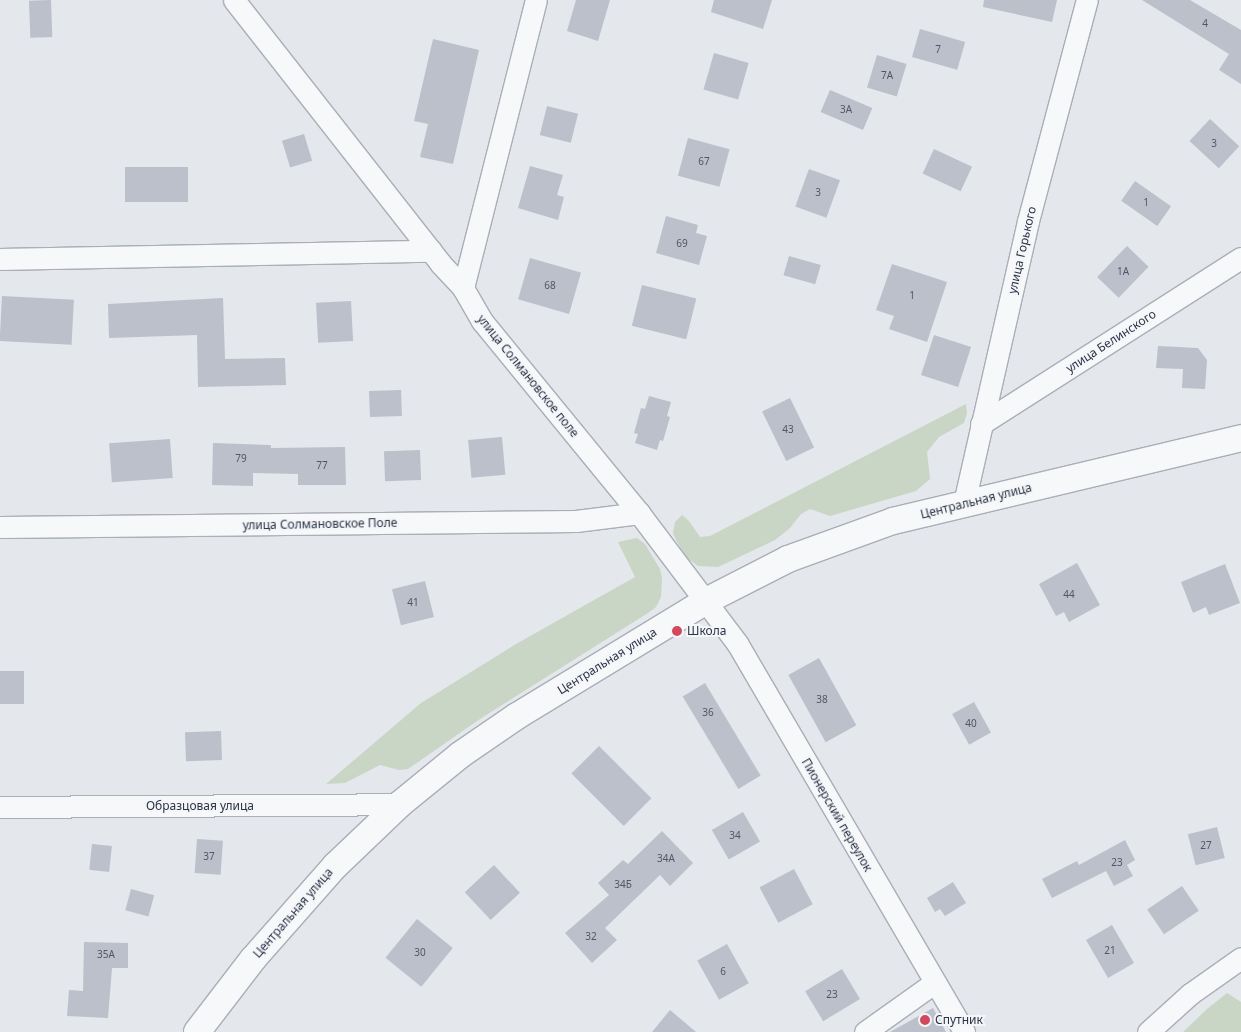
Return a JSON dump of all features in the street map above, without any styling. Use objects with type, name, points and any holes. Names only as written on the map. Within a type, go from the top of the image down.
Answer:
[{"type":"street","points":[[463,288],[536,0]]},
{"type":"street","name":"улица Горького","points":[[964,503],[1028,221],[1087,0]]},
{"type":"street","name":"улица Солмановское поле","points":[[237,1],[431,251],[463,288],[482,321],[639,513],[706,601]]},
{"type":"street","points":[[0,259],[431,251]]},
{"type":"street","name":"улица Белинского","points":[[981,424],[1241,258]]},
{"type":"street","name":"Центральная улица","points":[[198,1032],[253,958],[335,866],[400,804],[460,755],[517,716],[706,601],[788,559],[893,521],[1241,438]]},
{"type":"street","name":"улица Солмановское Поле","points":[[0,527],[576,521],[639,513]]},
{"type":"street","name":"Пионерский переулок","points":[[706,601],[737,643],[964,1032]]},
{"type":"street","name":"Образцовая улица","points":[[0,807],[400,804]]},
{"type":"street","points":[[1148,1032],[1190,994],[1241,958]]},
{"type":"street","points":[[865,1032],[934,983]]},
{"type":"green space","points":[[966,404],[967,413],[964,423],[939,437],[927,452],[930,479],[916,491],[830,516],[810,509],[801,514],[790,528],[775,540],[718,567],[698,566],[687,558],[677,542],[673,533],[675,522],[682,515],[689,521],[700,537],[710,536]]},
{"type":"green space","points":[[637,538],[645,544],[660,569],[662,578],[661,597],[656,607],[480,719],[408,769],[399,770],[380,765],[345,783],[326,784],[421,703],[516,644],[635,577],[618,542]]},
{"type":"green space","points":[[1227,993],[1241,1002],[1241,1032],[1183,1032],[1207,1009]]},
{"type":"building","points":[[51,0],[52,37],[30,38],[29,1]]},
{"type":"building","points":[[576,0],[610,0],[598,41],[567,31]]},
{"type":"building","points":[[714,0],[772,0],[763,29],[711,12]]},
{"type":"building","points":[[984,0],[1057,0],[1052,22],[983,7]]},
{"type":"building","points":[[1142,0],[1190,0],[1241,30],[1241,84],[1219,70],[1229,54]]},
{"type":"building","points":[[920,29],[965,42],[957,70],[912,57]]},
{"type":"building","points":[[433,39],[479,50],[453,164],[420,157],[428,124],[414,121]]},
{"type":"building","points":[[714,53],[749,63],[738,99],[704,90]]},
{"type":"building","points":[[877,55],[907,64],[897,97],[867,88]]},
{"type":"building","points":[[830,90],[872,108],[863,130],[821,112]]},
{"type":"building","points":[[547,106],[578,114],[571,143],[540,135]]},
{"type":"building","points":[[1210,119],[1239,146],[1219,168],[1190,141]]},
{"type":"building","points":[[304,134],[312,161],[290,168],[282,141]]},
{"type":"building","points":[[688,138],[730,149],[719,187],[678,176]]},
{"type":"building","points":[[934,149],[972,167],[961,191],[923,173]]},
{"type":"building","points":[[530,166],[563,175],[557,195],[564,197],[558,220],[518,208]]},
{"type":"building","points":[[125,167],[188,167],[188,202],[125,202]]},
{"type":"building","points":[[809,169],[840,180],[826,218],[795,207]]},
{"type":"building","points":[[1135,181],[1171,206],[1157,226],[1121,201]]},
{"type":"building","points":[[666,216],[698,225],[696,233],[707,236],[699,265],[656,253]]},
{"type":"building","points":[[1127,246],[1149,267],[1119,298],[1097,277]]},
{"type":"building","points":[[789,256],[821,265],[815,284],[783,275]]},
{"type":"building","points":[[530,258],[581,273],[569,314],[518,299]]},
{"type":"building","points":[[892,264],[947,282],[927,342],[889,329],[894,316],[876,310]]},
{"type":"building","points":[[642,285],[696,299],[686,339],[632,326]]},
{"type":"building","points":[[2,296],[74,300],[72,345],[0,341]]},
{"type":"building","points":[[223,298],[225,359],[285,358],[286,385],[198,387],[197,335],[109,338],[108,304]]},
{"type":"building","points":[[351,301],[353,341],[318,343],[316,303]]},
{"type":"building","points":[[934,335],[971,347],[958,387],[921,375]]},
{"type":"building","points":[[1158,346],[1198,348],[1207,360],[1205,389],[1182,388],[1183,369],[1156,368]]},
{"type":"building","points":[[401,390],[402,416],[370,417],[369,391]]},
{"type":"building","points":[[649,396],[671,402],[667,416],[670,417],[663,441],[660,440],[657,450],[635,443],[638,434],[634,433],[641,408],[645,409]]},
{"type":"building","points":[[790,398],[814,447],[786,461],[762,412]]},
{"type":"building","points":[[502,437],[505,475],[471,478],[468,440]]},
{"type":"building","points":[[170,439],[173,478],[112,482],[109,443]]},
{"type":"building","points":[[213,443],[271,445],[271,448],[345,447],[346,485],[298,485],[298,474],[253,473],[253,486],[212,485]]},
{"type":"building","points":[[420,450],[421,480],[385,481],[384,451]]},
{"type":"building","points":[[1077,563],[1100,605],[1069,622],[1064,612],[1056,616],[1039,584]]},
{"type":"building","points":[[1225,564],[1240,603],[1209,615],[1206,607],[1193,613],[1181,582]]},
{"type":"building","points":[[425,581],[434,617],[401,625],[392,589]]},
{"type":"building","points":[[819,658],[856,725],[826,742],[788,675]]},
{"type":"building","points":[[0,671],[24,671],[24,704],[0,704]]},
{"type":"building","points":[[705,683],[761,776],[738,789],[683,696]]},
{"type":"building","points":[[974,702],[991,733],[969,745],[952,714]]},
{"type":"building","points":[[221,731],[222,760],[186,761],[185,732]]},
{"type":"building","points":[[599,746],[651,798],[624,826],[571,774]]},
{"type":"building","points":[[743,812],[760,841],[729,859],[712,830]]},
{"type":"building","points":[[1217,827],[1225,858],[1196,865],[1188,834]]},
{"type":"building","points":[[662,831],[693,863],[670,886],[660,875],[605,928],[617,940],[592,963],[565,933],[609,895],[598,883],[623,860],[628,864]]},
{"type":"building","points":[[197,839],[223,841],[221,875],[195,873]]},
{"type":"building","points":[[1125,840],[1135,860],[1127,865],[1133,876],[1114,886],[1106,871],[1052,898],[1042,879],[1077,861],[1079,865]]},
{"type":"building","points":[[92,844],[112,846],[109,872],[89,870]]},
{"type":"building","points":[[494,865],[520,893],[491,920],[465,892]]},
{"type":"building","points":[[794,869],[813,904],[778,923],[760,887]]},
{"type":"building","points":[[953,882],[966,903],[945,916],[940,909],[935,912],[927,898]]},
{"type":"building","points":[[1182,886],[1199,911],[1164,934],[1147,909]]},
{"type":"building","points":[[131,889],[154,895],[148,916],[125,910]]},
{"type":"building","points":[[417,919],[453,948],[421,987],[386,958]]},
{"type":"building","points":[[1112,925],[1134,963],[1108,978],[1086,940]]},
{"type":"building","points":[[84,942],[128,943],[128,968],[112,968],[108,1018],[67,1016],[69,990],[83,991]]},
{"type":"building","points":[[727,944],[749,983],[719,1000],[697,960]]},
{"type":"building","points":[[842,969],[860,999],[823,1021],[805,991]]},
{"type":"building","name":"Спутник","points":[[933,1008],[946,1032],[890,1032]]},
{"type":"building","points":[[670,1010],[696,1032],[652,1032]]},
{"type":"place","name":"Школа","points":[[677,631]]},
{"type":"place","name":"Спутник","points":[[925,1020]]}]
